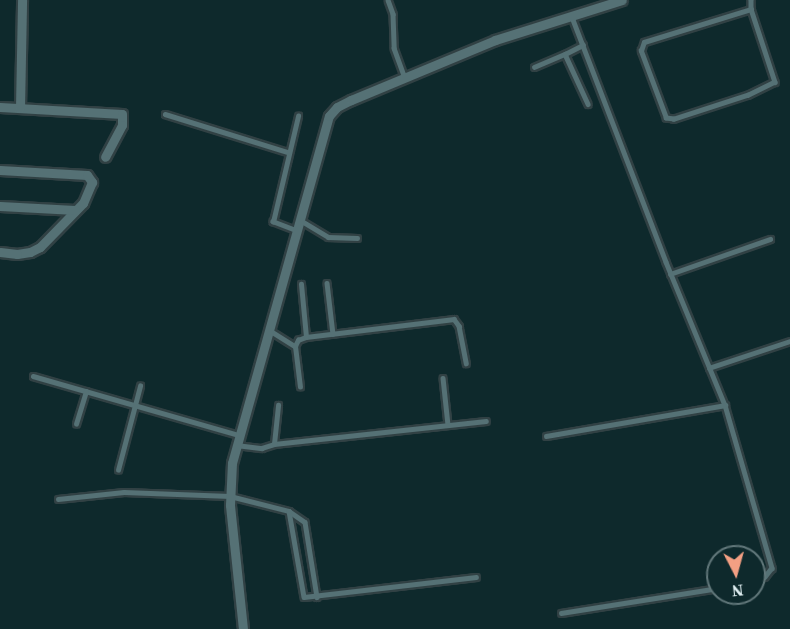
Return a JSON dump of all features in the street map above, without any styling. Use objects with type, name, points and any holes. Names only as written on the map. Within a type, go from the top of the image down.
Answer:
[{"type":"street","points":[[20,108],[22,0]]},
{"type":"street","points":[[243,629],[230,496],[232,463],[330,116],[337,107],[404,76],[495,40],[622,0]]},
{"type":"street","points":[[0,107],[122,114],[122,125],[105,157]]},
{"type":"street","points":[[0,170],[87,175],[92,182],[83,203],[40,247],[30,252],[17,254],[0,252]]},
{"type":"street","points":[[0,206],[75,210]]},
{"type":"lane","points":[[388,0],[393,14],[394,48],[404,76]]},
{"type":"lane","points":[[751,0],[751,9],[775,82],[727,102],[674,119],[666,118],[641,51],[644,42],[751,9]]},
{"type":"lane","points":[[571,15],[670,274],[725,405],[765,545]]},
{"type":"lane","points":[[534,67],[583,45]]},
{"type":"lane","points":[[565,54],[588,104]]},
{"type":"lane","points":[[165,114],[288,152]]},
{"type":"lane","points":[[297,231],[273,222],[298,116]]},
{"type":"lane","points":[[300,220],[328,237],[357,238]]},
{"type":"lane","points":[[670,274],[770,239]]},
{"type":"lane","points":[[327,283],[333,334]]},
{"type":"lane","points":[[301,284],[306,337]]},
{"type":"lane","points":[[300,387],[295,346],[298,340],[306,337],[454,319],[459,326],[466,363]]},
{"type":"lane","points":[[268,330],[295,346]]},
{"type":"lane","points":[[709,368],[790,341]]},
{"type":"lane","points":[[33,376],[134,407],[239,435]]},
{"type":"lane","points":[[443,378],[448,425]]},
{"type":"lane","points":[[118,470],[140,386]]},
{"type":"lane","points":[[76,424],[86,392]]},
{"type":"lane","points":[[274,444],[278,405]]},
{"type":"lane","points":[[546,436],[725,405]]},
{"type":"lane","points":[[236,445],[262,448],[274,444],[486,421]]},
{"type":"lane","points":[[58,499],[124,492],[230,496],[289,511],[305,522],[317,597]]},
{"type":"lane","points":[[289,511],[303,596],[307,598],[476,577]]},
{"type":"lane","points":[[766,547],[772,568],[766,576]]},
{"type":"lane","points":[[561,613],[706,590]]}]
